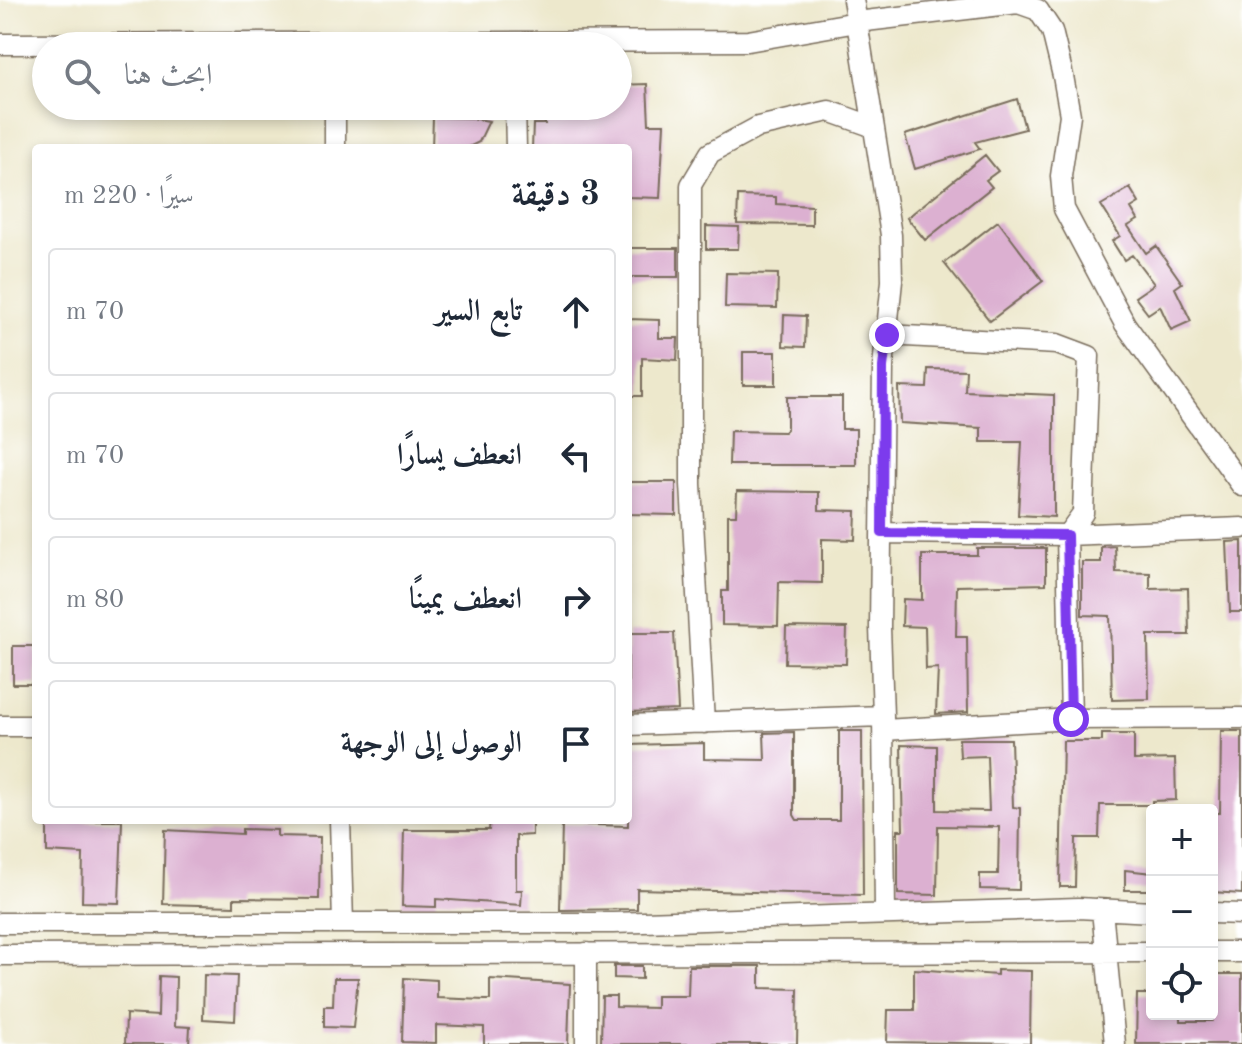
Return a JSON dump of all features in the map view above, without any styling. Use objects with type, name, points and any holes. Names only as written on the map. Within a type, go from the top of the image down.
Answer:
[{"type":"street","points":[[853,0],[891,235],[883,367],[880,627],[885,912]]},
{"type":"street","points":[[632,42],[748,41],[857,22],[1018,3],[1038,10],[1052,31],[1070,115],[1061,176],[1064,209],[1125,324],[1242,486]]},
{"type":"street","points":[[0,44],[32,44]]},
{"type":"street","points":[[704,723],[691,484],[691,185],[710,153],[758,127],[829,111],[871,126]]},
{"type":"street","points":[[335,120],[335,144]]},
{"type":"street","points":[[515,120],[516,144]]},
{"type":"street","points":[[887,335],[1057,344],[1089,356],[1083,513],[1067,535],[1071,719]]},
{"type":"street","points":[[882,533],[1067,535],[1242,528]]},
{"type":"street","points":[[632,725],[1242,718]]},
{"type":"street","points":[[0,726],[32,726]]},
{"type":"street","points":[[340,824],[343,923]]},
{"type":"street","points":[[1102,910],[1115,1044]]},
{"type":"street","points":[[0,923],[563,922],[885,912],[1146,912]]},
{"type":"street","points":[[1218,913],[1242,914]]},
{"type":"street","points":[[563,922],[577,953],[586,1044]]},
{"type":"street","points":[[0,955],[1146,952]]},
{"type":"street","points":[[1218,952],[1242,952]]},
{"type":"building","points":[[647,84],[649,124],[664,124],[660,198],[632,197],[632,144],[532,144],[533,124],[545,124],[545,120],[632,120],[632,85]]},
{"type":"building","points":[[1017,99],[1025,129],[975,142],[980,149],[915,169],[905,135]]},
{"type":"building","points":[[433,120],[489,121],[475,144],[432,144]]},
{"type":"building","points":[[985,155],[998,171],[986,180],[992,187],[925,240],[907,218]]},
{"type":"building","points":[[1130,188],[1139,203],[1131,208],[1138,220],[1128,226],[1146,253],[1156,246],[1182,283],[1175,288],[1191,321],[1171,330],[1160,306],[1148,314],[1135,297],[1154,284],[1132,255],[1124,260],[1112,241],[1120,236],[1101,205]]},
{"type":"building","points":[[738,196],[776,197],[776,204],[812,206],[812,225],[737,224]]},
{"type":"building","points":[[998,221],[1043,281],[990,321],[944,263]]},
{"type":"building","points":[[706,226],[739,227],[738,249],[706,249]]},
{"type":"building","points":[[632,248],[678,248],[678,277],[632,277]]},
{"type":"building","points":[[726,273],[778,274],[777,308],[725,307]]},
{"type":"building","points":[[784,315],[806,316],[805,347],[783,346]]},
{"type":"building","points":[[632,319],[659,320],[659,338],[678,338],[677,360],[642,358],[642,396],[632,396]]},
{"type":"building","points":[[743,352],[776,352],[776,385],[743,385]]},
{"type":"building","points":[[928,369],[966,370],[965,391],[1054,395],[1054,517],[1018,515],[1022,442],[981,442],[981,428],[900,423],[899,387],[927,388]]},
{"type":"building","points":[[787,397],[842,397],[842,429],[856,429],[856,465],[729,465],[730,431],[784,432],[787,429]]},
{"type":"building","points":[[632,482],[676,482],[676,515],[632,514]]},
{"type":"building","points":[[737,491],[819,492],[819,510],[856,511],[855,540],[822,539],[822,583],[779,582],[778,626],[722,625],[722,591],[728,591],[728,515],[736,515]]},
{"type":"building","points":[[1242,541],[1242,612],[1230,612],[1227,542]]},
{"type":"building","points":[[1115,546],[1116,572],[1150,573],[1150,589],[1188,588],[1189,635],[1148,635],[1149,699],[1112,700],[1110,616],[1082,615],[1082,562],[1101,562],[1101,547]]},
{"type":"building","points":[[977,548],[1046,548],[1046,584],[957,586],[956,637],[967,637],[968,712],[936,714],[938,668],[926,669],[925,627],[902,626],[903,599],[922,600],[922,555],[977,555]]},
{"type":"building","points":[[786,627],[847,628],[846,664],[785,663]]},
{"type":"building","points":[[632,633],[674,633],[678,710],[632,712]]},
{"type":"building","points":[[13,646],[32,646],[32,684],[13,684]]},
{"type":"building","points":[[839,731],[862,731],[863,895],[637,889],[637,909],[560,910],[562,824],[632,824],[632,745],[704,743],[704,759],[765,760],[764,733],[794,732],[794,815],[797,820],[839,820]]},
{"type":"building","points":[[1221,731],[1242,731],[1242,894],[1218,892]]},
{"type":"building","points":[[1102,734],[1134,734],[1134,760],[1175,759],[1176,800],[1152,801],[1152,804],[1146,805],[1100,805],[1099,838],[1076,838],[1075,887],[1060,887],[1063,741],[1102,741]]},
{"type":"building","points":[[959,739],[1011,739],[1013,807],[1020,808],[1019,890],[980,889],[980,874],[998,874],[999,827],[938,826],[937,895],[898,894],[898,830],[903,830],[901,745],[937,746],[937,810],[989,811],[987,756],[960,757]]},
{"type":"building","points":[[47,824],[122,824],[119,903],[82,902],[83,854],[47,852]]},
{"type":"building","points":[[490,824],[532,824],[532,835],[516,836],[516,890],[522,890],[521,905],[436,899],[436,907],[402,906],[404,830],[489,830]]},
{"type":"building","points":[[242,829],[277,830],[277,836],[320,837],[319,899],[234,898],[234,906],[163,904],[165,830],[242,834]]},
{"type":"building","points":[[1125,870],[1146,872],[1146,890],[1125,890]]},
{"type":"building","points":[[614,966],[642,966],[642,979],[614,978]]},
{"type":"building","points":[[689,966],[760,966],[760,988],[798,989],[797,1044],[601,1044],[602,996],[616,996],[616,1007],[656,1008],[656,996],[688,996]]},
{"type":"building","points":[[914,969],[997,975],[997,970],[1031,971],[1030,1044],[887,1042],[888,1010],[914,1010]]},
{"type":"building","points":[[1218,974],[1242,974],[1242,1044],[1136,1044],[1137,994],[1146,994],[1146,1020],[1218,1020]]},
{"type":"building","points":[[204,975],[237,976],[235,1021],[203,1019]]},
{"type":"building","points":[[159,976],[176,977],[175,1026],[190,1027],[189,1044],[125,1044],[126,1014],[158,1016]]},
{"type":"building","points":[[334,978],[358,978],[353,1028],[324,1027],[324,1006],[333,1006]]},
{"type":"building","points":[[404,978],[437,980],[437,998],[485,1000],[490,1000],[490,979],[570,984],[568,1044],[484,1044],[484,1027],[436,1025],[436,1043],[402,1042]]},
{"type":"route","points":[[887,335],[883,367],[882,533],[1067,535],[1071,719]]}]
